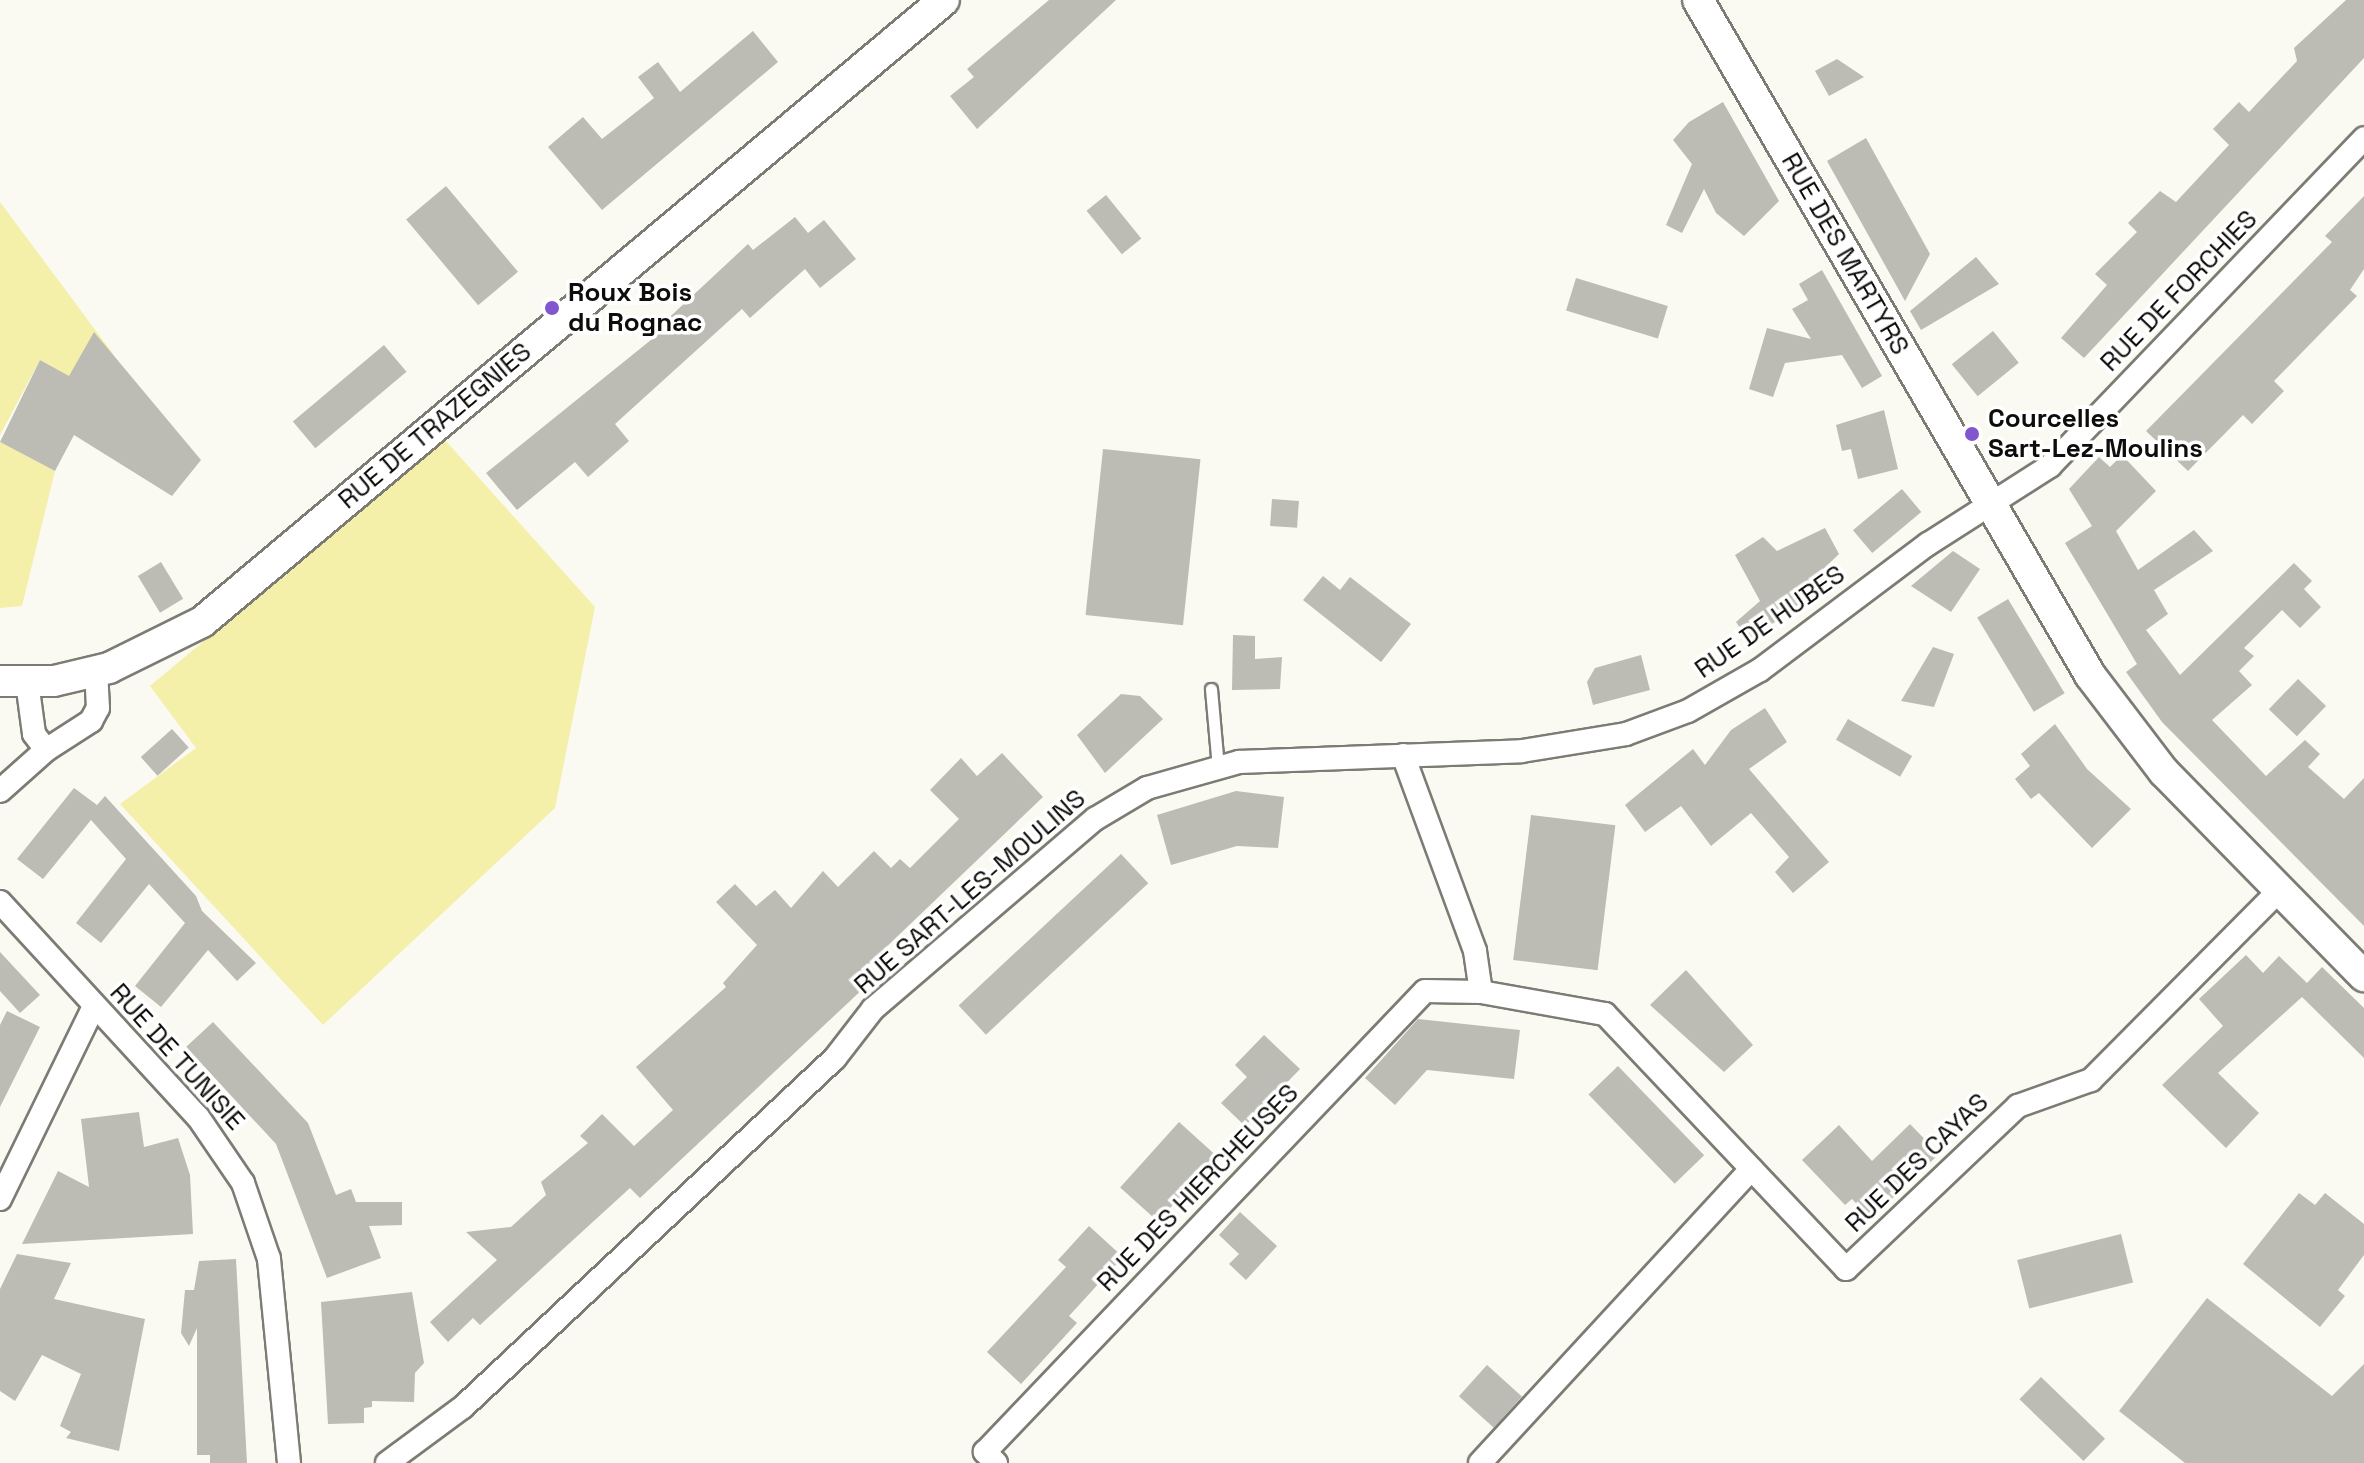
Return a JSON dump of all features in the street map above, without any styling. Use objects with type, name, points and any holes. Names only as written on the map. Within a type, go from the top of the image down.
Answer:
[{"type":"main road","name":"RUE DE TRAZEGNIES","points":[[14,682],[96,672],[147,653],[202,622],[944,0]]},
{"type":"main road","name":"RUE DES MARTYRS","points":[[1698,0],[2072,647],[2145,751],[2364,976]]},
{"type":"street","name":"RUE DE FORCHIES","points":[[1992,508],[2050,466],[2364,138]]},
{"type":"street","name":"RUE DE HUBES","points":[[1563,746],[1626,734],[1688,711],[1760,670],[1928,544],[1992,508]]},
{"type":"street","points":[[0,791],[46,750],[91,721],[98,708],[96,672]]},
{"type":"street","points":[[14,682],[34,734],[46,750]]},
{"type":"street","name":"RUE SART-LES-MOULINS","points":[[387,1463],[498,1375],[835,1058],[873,1009],[993,912],[1057,848],[1147,788],[1218,767],[1271,757],[1403,755],[1563,746]]},
{"type":"street","points":[[1403,755],[1475,951],[1481,992]]},
{"type":"street","name":"RUE DES CAYAS","points":[[1481,992],[1605,1014],[1846,1269],[2018,1106],[2091,1080],[2280,890]]},
{"type":"street","name":"RUE DE TUNISIE","points":[[0,902],[208,1129],[243,1183],[269,1259],[289,1463]]},
{"type":"street","name":"RUE DES HIERCHEUSES","points":[[996,1463],[985,1452],[1425,991],[1481,992]]},
{"type":"street","points":[[0,1199],[94,1006]]},
{"type":"street","points":[[1480,1463],[1751,1169]]},
{"type":"lane","points":[[1211,689],[1218,767]]},
{"type":"shaded area","points":[[0,202],[114,355],[95,391],[40,360],[0,435]]},
{"type":"shaded area","points":[[445,440],[595,607],[555,808],[323,1025],[120,804],[196,748],[150,686]]},
{"type":"shaded area","points":[[0,442],[55,471],[22,606],[0,608]]},
{"type":"building","points":[[1049,0],[1116,0],[977,129],[950,96],[974,77],[967,69]]},
{"type":"building","points":[[2346,0],[2364,0],[2364,58],[2084,358],[2061,338],[2107,285],[2095,274],[2137,232],[2128,223],[2160,191],[2176,202],[2229,145],[2213,129],[2239,102],[2249,112],[2297,61],[2294,48]]},
{"type":"building","points":[[753,31],[778,62],[602,210],[548,147],[583,117],[602,139],[654,98],[638,77],[658,62],[680,92]]},
{"type":"building","points":[[1837,59],[1864,77],[1829,96],[1815,71]]},
{"type":"building","points":[[1723,102],[1779,201],[1744,236],[1716,213],[1704,189],[1682,233],[1666,225],[1692,164],[1673,140],[1689,122]]},
{"type":"building","points":[[1866,138],[1930,254],[1905,301],[1827,161]]},
{"type":"building","points":[[446,186],[518,272],[478,305],[406,219]]},
{"type":"building","points":[[1106,195],[1141,239],[1122,254],[1087,211]]},
{"type":"building","points":[[2364,196],[2364,269],[2350,290],[2357,296],[2274,381],[2284,391],[2252,424],[2243,415],[2188,471],[2146,431],[2332,242],[2325,236]]},
{"type":"building","points":[[795,217],[808,233],[824,220],[856,259],[820,288],[805,269],[750,318],[742,309],[615,424],[629,441],[588,477],[575,462],[517,510],[486,473],[662,331],[659,327],[748,244],[753,250]]},
{"type":"building","points":[[1976,257],[1999,284],[1921,330],[1910,311]]},
{"type":"building","points":[[1822,270],[1882,376],[1862,388],[1842,355],[1785,363],[1773,397],[1749,389],[1767,328],[1811,339],[1792,309],[1808,300],[1799,284]]},
{"type":"building","points":[[1576,278],[1668,306],[1658,339],[1566,311]]},
{"type":"building","points":[[1993,331],[2019,363],[1978,396],[1952,364]]},
{"type":"building","points":[[94,332],[201,460],[172,496],[74,435],[55,471],[0,442],[40,360],[69,376]]},
{"type":"building","points":[[384,345],[406,372],[315,448],[293,421]]},
{"type":"building","points":[[1884,410],[1898,469],[1858,479],[1851,449],[1842,451],[1836,425]]},
{"type":"building","points":[[1103,449],[1200,459],[1183,625],[1086,615]]},
{"type":"building","points":[[2122,455],[2156,491],[2116,531],[2138,570],[2194,530],[2213,551],[2154,590],[2168,614],[2146,630],[2180,675],[2294,563],[2312,581],[2304,589],[2321,607],[2300,628],[2282,610],[2244,648],[2254,656],[2239,671],[2252,685],[2212,720],[2266,776],[2305,740],[2320,754],[2308,767],[2344,799],[2364,778],[2364,926],[2162,722],[2126,672],[2137,664],[2065,543],[2092,526],[2069,489],[2099,457],[2110,467]]},
{"type":"building","points":[[1902,489],[1921,512],[1872,553],[1853,530]]},
{"type":"building","points":[[1272,499],[1299,501],[1297,528],[1270,526]]},
{"type":"building","points":[[1825,528],[1839,554],[1814,578],[1821,588],[1749,641],[1736,622],[1760,601],[1735,555],[1763,537],[1777,551]]},
{"type":"building","points":[[1953,551],[1980,569],[1951,612],[1911,586]]},
{"type":"building","points":[[161,562],[183,599],[160,613],[138,576]]},
{"type":"building","points":[[1323,576],[1340,590],[1350,577],[1411,624],[1381,662],[1303,600]]},
{"type":"building","points":[[2008,599],[2065,693],[2034,712],[1977,618]]},
{"type":"building","points":[[1233,635],[1255,636],[1255,659],[1282,657],[1280,689],[1232,690]]},
{"type":"building","points":[[1933,647],[1954,654],[1934,707],[1901,701]]},
{"type":"building","points":[[1641,655],[1650,690],[1593,705],[1587,682],[1595,668]]},
{"type":"building","points":[[2298,679],[2326,706],[2297,736],[2269,709]]},
{"type":"building","points":[[1121,694],[1140,696],[1163,719],[1105,773],[1077,735]]},
{"type":"building","points":[[1765,708],[1787,742],[1749,769],[1829,862],[1793,893],[1775,872],[1789,857],[1751,813],[1711,846],[1681,806],[1645,832],[1625,805],[1693,749],[1705,765],[1731,730]]},
{"type":"building","points":[[1848,719],[1912,756],[1900,777],[1836,740]]},
{"type":"building","points":[[2055,724],[2087,769],[2131,809],[2092,848],[2039,793],[2031,799],[2015,779],[2030,766],[2021,754]]},
{"type":"building","points":[[172,729],[189,748],[158,776],[141,757]]},
{"type":"building","points":[[1002,753],[1043,797],[856,976],[866,986],[640,1198],[630,1188],[480,1325],[473,1318],[448,1342],[430,1322],[497,1260],[466,1232],[511,1227],[546,1195],[541,1182],[588,1143],[580,1136],[602,1114],[634,1146],[673,1110],[636,1067],[726,987],[723,983],[757,945],[716,902],[735,884],[756,906],[775,890],[791,908],[823,871],[838,887],[874,851],[891,868],[900,859],[910,868],[959,819],[930,790],[961,758],[977,776]]},
{"type":"building","points":[[74,788],[97,805],[105,796],[196,896],[202,911],[256,963],[237,981],[208,950],[161,1007],[135,986],[185,923],[149,884],[101,943],[76,923],[126,859],[91,820],[43,879],[17,859]]},
{"type":"building","points":[[1236,791],[1284,797],[1278,848],[1237,846],[1171,865],[1157,815]]},
{"type":"building","points":[[1531,815],[1615,825],[1598,970],[1513,960]]},
{"type":"building","points":[[1121,854],[1148,883],[986,1035],[959,1005]]},
{"type":"building","points":[[0,952],[40,995],[20,1013],[0,991]]},
{"type":"building","points":[[2246,955],[2263,973],[2279,956],[2307,983],[2322,967],[2364,1008],[2364,1058],[2302,997],[2218,1073],[2259,1113],[2226,1148],[2162,1085],[2223,1026],[2199,999]]},
{"type":"building","points":[[1686,970],[1753,1045],[1724,1072],[1650,1005]]},
{"type":"building","points":[[7,1011],[40,1027],[0,1107],[0,1025]]},
{"type":"building","points":[[1418,1019],[1520,1030],[1514,1079],[1427,1070],[1395,1105],[1365,1078]]},
{"type":"building","points":[[213,1022],[308,1123],[336,1195],[351,1189],[356,1202],[402,1202],[402,1225],[369,1226],[381,1258],[327,1278],[276,1144],[186,1047]]},
{"type":"building","points":[[1264,1035],[1300,1069],[1245,1126],[1221,1103],[1247,1077],[1235,1065]]},
{"type":"building","points":[[1618,1066],[1704,1155],[1675,1184],[1589,1094]]},
{"type":"building","points":[[139,1112],[144,1147],[178,1138],[190,1175],[193,1234],[22,1244],[58,1171],[89,1187],[81,1119]]},
{"type":"building","points":[[1179,1122],[1217,1156],[1158,1222],[1120,1187]]},
{"type":"building","points":[[1910,1124],[1939,1154],[1871,1219],[1852,1199],[1845,1205],[1802,1160],[1839,1125],[1872,1161]]},
{"type":"building","points":[[2299,1193],[2315,1205],[2325,1193],[2364,1224],[2364,1255],[2338,1290],[2345,1296],[2320,1327],[2243,1264]]},
{"type":"building","points":[[1240,1212],[1277,1246],[1246,1280],[1229,1264],[1239,1254],[1219,1235]]},
{"type":"building","points":[[1089,1226],[1123,1257],[1069,1316],[1077,1323],[1021,1384],[987,1352],[1066,1267],[1058,1260]]},
{"type":"building","points":[[2121,1234],[2133,1283],[2029,1308],[2017,1260]]},
{"type":"building","points":[[17,1254],[71,1263],[54,1299],[145,1319],[119,1451],[66,1438],[71,1432],[60,1426],[81,1374],[42,1355],[15,1401],[0,1391],[0,1289]]},
{"type":"building","points":[[236,1259],[247,1463],[210,1463],[210,1455],[197,1455],[197,1328],[189,1346],[181,1333],[185,1290],[194,1290],[199,1261]]},
{"type":"building","points":[[412,1292],[424,1363],[415,1373],[414,1402],[372,1401],[372,1407],[364,1408],[364,1423],[328,1424],[321,1302]]},
{"type":"building","points":[[2207,1298],[2332,1396],[2364,1364],[2364,1463],[2185,1463],[2119,1411]]},
{"type":"building","points":[[1487,1365],[1522,1396],[1494,1428],[1459,1396]]},
{"type":"building","points":[[2041,1377],[2105,1439],[2083,1461],[2019,1399]]},
{"type":"place","name":"Roux Bois du Rognac","points":[[552,308]]},
{"type":"place","name":"Courcelles Sart-Lez-Moulins","points":[[1972,434]]}]
